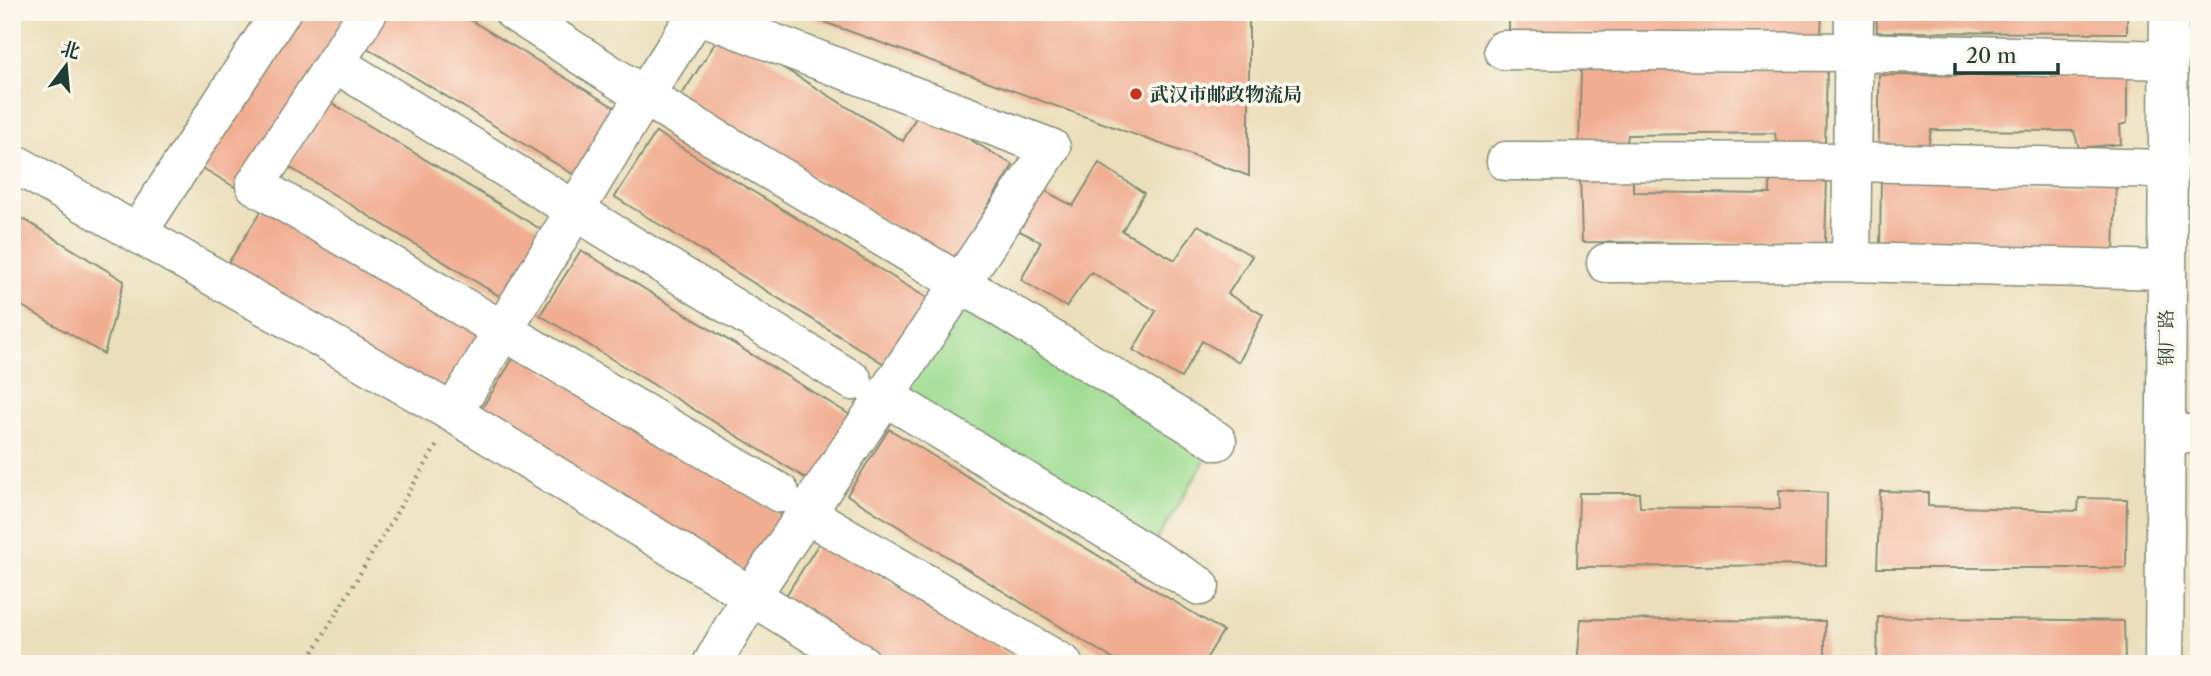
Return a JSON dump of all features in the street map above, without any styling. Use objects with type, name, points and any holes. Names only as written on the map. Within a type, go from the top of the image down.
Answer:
[{"type":"street","points":[[138,232],[281,12]]},
{"type":"street","points":[[368,12],[255,186],[1063,664]]},
{"type":"street","points":[[514,12],[644,96],[962,284],[1217,441]]},
{"type":"street","points":[[1851,262],[1854,12]]},
{"type":"street","name":"钢厂路","points":[[2164,664],[2182,434],[2167,270],[2169,12]]},
{"type":"street","points":[[453,413],[644,96],[697,14],[1051,149],[962,284],[869,389],[794,504],[751,596],[712,664]]},
{"type":"street","points":[[1503,50],[1853,52],[2169,60]]},
{"type":"street","points":[[335,63],[574,212],[1200,586]]},
{"type":"street","points":[[1506,161],[1852,162],[2167,169]]},
{"type":"street","points":[[12,162],[453,413],[862,664]]},
{"type":"street","points":[[1606,263],[1851,262],[2167,270]]},
{"type":"path","points":[[306,664],[418,478],[453,413]]},
{"type":"green space","points":[[962,284],[1217,441],[1148,554],[886,397]]},
{"type":"building","points":[[303,12],[361,12],[243,192],[201,167]]},
{"type":"building","points":[[385,12],[457,12],[622,112],[581,179],[364,46]]},
{"type":"building","name":"武汉市邮政物流局","points":[[799,12],[1249,12],[1249,176],[799,13]]},
{"type":"building","points":[[1509,12],[1822,12],[1821,38],[1509,32]]},
{"type":"building","points":[[1876,12],[2127,12],[2127,33],[1877,32]]},
{"type":"building","points":[[723,31],[903,141],[920,110],[1013,165],[953,263],[681,96]]},
{"type":"building","points":[[1581,68],[1827,68],[1825,148],[1777,148],[1775,133],[1628,135],[1626,148],[1579,148]]},
{"type":"building","points":[[1879,75],[2127,76],[2127,123],[2120,125],[2121,144],[2079,148],[2074,131],[1931,130],[1928,148],[1879,143]]},
{"type":"building","points":[[330,102],[547,233],[506,300],[289,167]]},
{"type":"building","points":[[656,132],[927,298],[886,365],[615,197]]},
{"type":"building","points":[[1099,163],[1144,193],[1122,231],[1175,260],[1198,225],[1252,256],[1228,294],[1263,315],[1239,362],[1202,341],[1181,378],[1133,350],[1156,311],[1091,272],[1066,307],[1021,280],[1041,242],[1012,227],[1038,187],[1073,206]]},
{"type":"building","points":[[1633,173],[1633,192],[1770,194],[1770,176],[1827,178],[1825,244],[1582,242],[1580,174]]},
{"type":"building","points":[[1881,174],[2116,182],[2114,255],[1880,250]]},
{"type":"building","points":[[267,202],[483,334],[443,400],[225,268]]},
{"type":"building","points":[[12,212],[124,281],[104,354],[12,300]]},
{"type":"building","points":[[581,250],[852,416],[812,482],[540,315]]},
{"type":"building","points":[[516,354],[787,519],[747,586],[475,419]]},
{"type":"building","points":[[889,429],[1223,631],[1203,664],[1121,664],[847,495]]},
{"type":"building","points":[[1779,490],[1827,493],[1826,565],[1577,567],[1579,493],[1639,493],[1640,507],[1780,509]]},
{"type":"building","points":[[1880,491],[1928,492],[1928,506],[2078,511],[2079,498],[2127,499],[2126,568],[1877,568]]},
{"type":"building","points":[[821,540],[1025,664],[875,664],[780,605]]},
{"type":"building","points":[[1878,617],[2124,621],[2125,664],[1877,664]]},
{"type":"building","points":[[1581,619],[1825,621],[1825,664],[1577,664]]},
{"type":"place","name":"武汉市邮政物流局","points":[[1136,94]]}]
